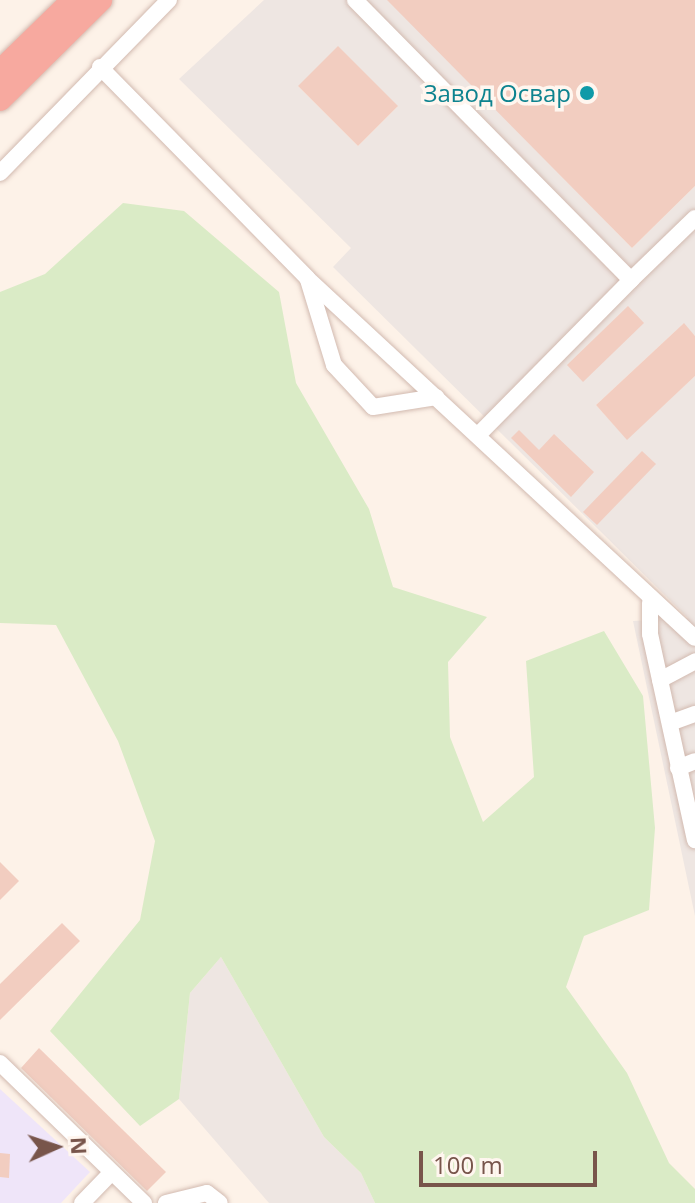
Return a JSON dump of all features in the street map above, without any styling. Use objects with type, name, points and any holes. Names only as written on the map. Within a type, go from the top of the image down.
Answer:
[{"type":"highway","points":[[0,72],[74,0]]},
{"type":"highway","points":[[0,99],[100,0]]},
{"type":"street","points":[[0,173],[100,67],[169,0]]},
{"type":"street","points":[[355,0],[631,280]]},
{"type":"street","points":[[100,67],[307,278],[478,435],[650,603],[695,638]]},
{"type":"street","points":[[478,435],[695,218]]},
{"type":"street","points":[[307,278],[334,365],[373,407],[436,397]]},
{"type":"street","points":[[650,603],[660,680],[678,768],[691,807],[695,840]]},
{"type":"street","points":[[660,680],[695,661]]},
{"type":"street","points":[[670,723],[695,714]]},
{"type":"street","points":[[678,768],[695,761]]},
{"type":"street","points":[[0,1063],[109,1175],[142,1203]]},
{"type":"street","points":[[82,1203],[109,1175]]},
{"type":"street","points":[[166,1203],[207,1193],[220,1203]]},
{"type":"shaded area","points":[[264,0],[389,0],[632,248],[695,186],[695,336],[683,324],[596,405],[627,439],[695,376],[695,916],[633,621],[688,618],[333,267],[351,248],[179,79]],"holes":[[[298,86],[397,107],[358,146]]]},
{"type":"shaded area","points":[[221,957],[324,1137],[361,1173],[375,1203],[269,1203],[179,1099],[190,993]]},
{"type":"shaded area","points":[[0,1089],[90,1172],[61,1203],[0,1203]]},
{"type":"green space","points":[[123,203],[184,211],[279,292],[296,383],[369,509],[393,587],[487,617],[448,662],[450,737],[483,822],[534,777],[526,661],[604,631],[643,696],[655,828],[649,910],[584,936],[566,987],[627,1073],[669,1163],[695,1189],[695,1203],[375,1203],[361,1173],[324,1137],[221,957],[190,993],[179,1099],[140,1126],[50,1031],[140,920],[155,841],[118,741],[56,625],[0,623],[0,292],[45,274]]},
{"type":"building","name":"Завод Освар","points":[[387,0],[695,0],[695,186],[632,248]]},
{"type":"building","points":[[338,46],[398,106],[358,146],[298,86]]},
{"type":"building","points":[[628,306],[644,323],[583,382],[567,365]]},
{"type":"building","points":[[684,323],[695,336],[695,376],[627,440],[596,405]]},
{"type":"building","points":[[519,430],[539,450],[554,434],[594,472],[571,497],[511,438]]},
{"type":"building","points":[[642,451],[656,464],[597,525],[583,512]]},
{"type":"building","points":[[0,862],[19,881],[0,900]]},
{"type":"building","points":[[62,923],[80,941],[0,1020],[0,984]]},
{"type":"building","points":[[39,1048],[166,1172],[147,1191],[21,1068]]},
{"type":"building","points":[[0,1153],[10,1154],[9,1178],[0,1177]]},
{"type":"place","name":"Завод Освар","points":[[587,93]]}]
